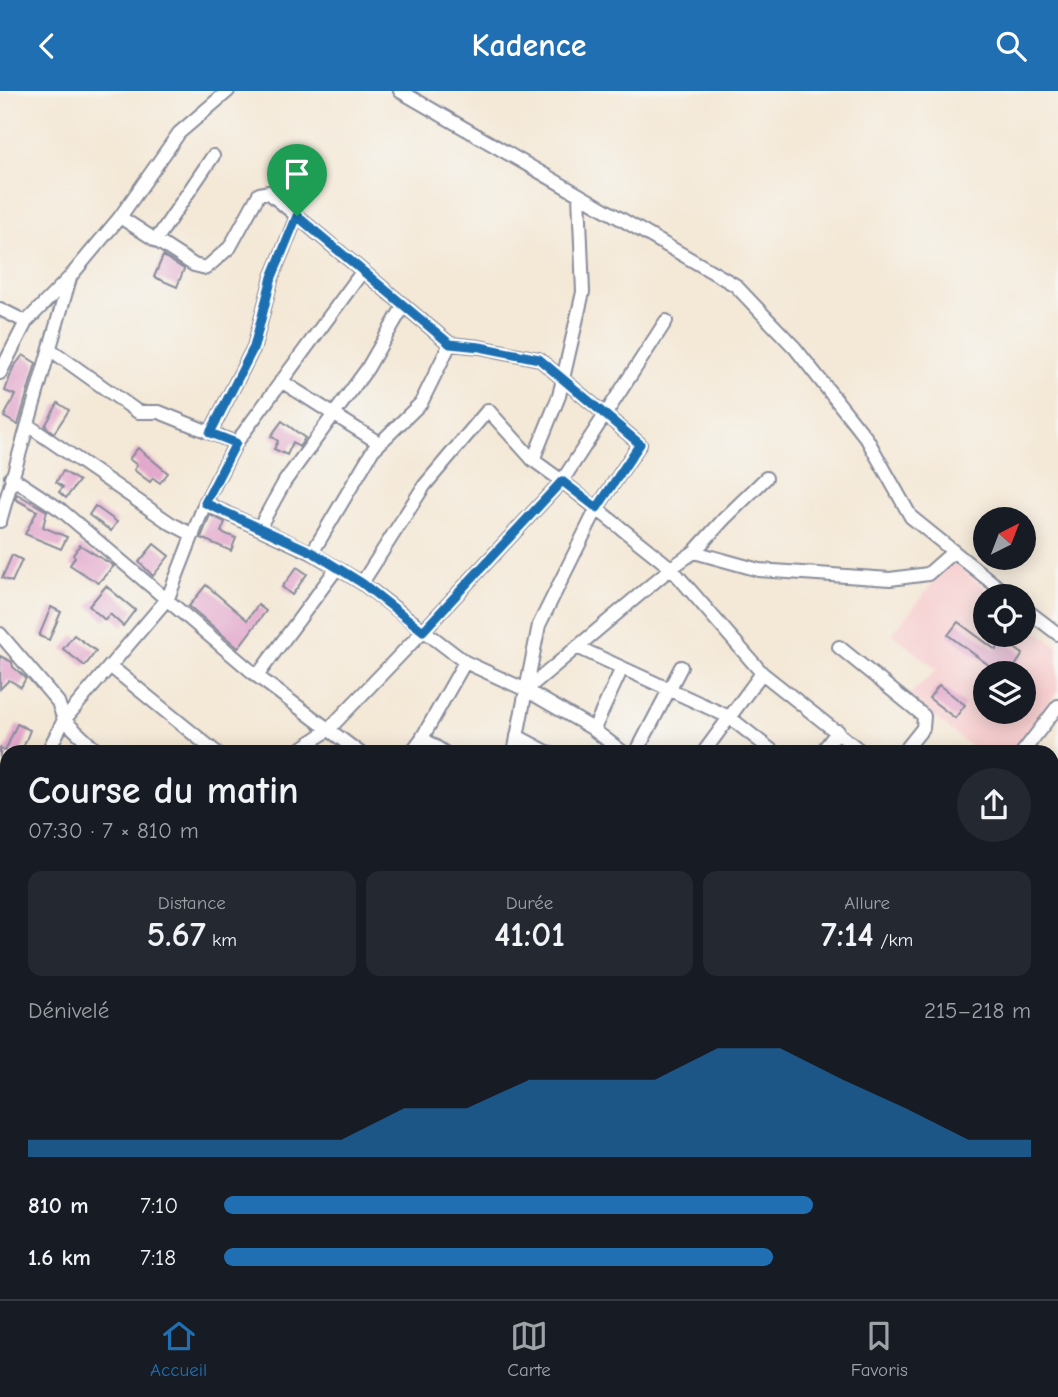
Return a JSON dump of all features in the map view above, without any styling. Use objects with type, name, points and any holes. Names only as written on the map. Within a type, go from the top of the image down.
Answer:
[{"type":"street","points":[[0,373],[26,322],[70,278],[120,217],[179,133],[229,91]]},
{"type":"street","points":[[400,91],[416,96],[735,285],[795,348],[867,439],[911,517],[994,584]]},
{"type":"street","points":[[156,240],[213,156]]},
{"type":"street","points":[[120,217],[194,265],[206,268],[230,247],[259,194],[268,192],[450,344],[539,359],[640,444],[597,508],[539,625],[515,745]]},
{"type":"street","points":[[533,460],[559,396],[583,292],[579,195]]},
{"type":"street","points":[[210,433],[254,347],[272,277],[297,216]]},
{"type":"street","points":[[51,745],[64,720],[168,598],[205,503],[236,443],[362,272]]},
{"type":"street","points":[[0,521],[2,500],[29,426],[70,278]]},
{"type":"street","points":[[259,528],[285,481],[367,369],[404,306]]},
{"type":"street","points":[[0,309],[26,322]]},
{"type":"street","points":[[306,745],[328,730],[562,481],[666,321]]},
{"type":"street","points":[[312,552],[373,450],[421,403],[450,344]]},
{"type":"street","points":[[51,350],[138,412],[159,412],[236,443]]},
{"type":"street","points":[[281,381],[379,443]]},
{"type":"street","points":[[362,583],[424,486],[488,410],[533,460],[671,568],[762,673],[854,745]]},
{"type":"street","points":[[29,426],[170,523],[193,535]]},
{"type":"street","points":[[11,477],[61,510],[257,676],[349,745]]},
{"type":"street","points":[[526,690],[671,568],[694,552],[766,478]]},
{"type":"street","points":[[205,503],[312,552],[362,583],[465,662],[526,690],[594,729],[614,745]]},
{"type":"street","points":[[694,552],[759,570],[890,579],[928,574],[953,552]]},
{"type":"street","points":[[257,676],[337,568]]},
{"type":"street","points":[[1036,618],[1058,635]]},
{"type":"street","points":[[0,634],[58,702],[64,720],[91,745]]},
{"type":"street","points":[[577,647],[729,717],[765,745]]},
{"type":"street","points":[[839,647],[924,716],[923,728],[909,745]]},
{"type":"street","points":[[417,745],[465,662]]},
{"type":"street","points":[[110,666],[207,745]]},
{"type":"street","points":[[640,745],[681,667]]},
{"type":"street","points":[[594,729],[622,668]]},
{"type":"street","points":[[710,745],[762,673]]},
{"type":"street","points":[[1030,745],[1058,706]]},
{"type":"street","points":[[827,745],[838,731]]},
{"type":"street","points":[[517,736],[534,745]]},
{"type":"street","points":[[422,738],[433,745]]},
{"type":"shaded area","points":[[948,564],[957,565],[980,584],[973,584],[973,647],[1036,647],[1036,629],[1058,647],[1058,691],[1036,720],[1036,661],[973,661],[973,724],[1033,724],[1017,745],[969,745],[908,695],[937,670],[892,634]]},
{"type":"building","points":[[163,256],[184,269],[177,287],[154,277]]},
{"type":"building","points":[[23,355],[36,363],[18,425],[4,417],[15,395],[5,391],[13,368]]},
{"type":"building","points":[[58,403],[69,410],[54,433],[45,426]]},
{"type":"building","points":[[282,421],[305,438],[299,447],[293,442],[287,455],[274,449],[278,441],[271,436]]},
{"type":"building","points":[[138,448],[168,473],[160,483],[153,478],[150,482],[134,470],[137,465],[129,459]]},
{"type":"building","points":[[63,471],[79,481],[66,498],[59,492],[63,487],[56,482]]},
{"type":"building","points":[[17,494],[47,511],[43,527],[67,537],[61,549],[25,534],[37,511],[15,499]]},
{"type":"building","points":[[95,506],[117,522],[111,531],[89,515]]},
{"type":"building","points":[[210,515],[225,522],[221,532],[236,538],[231,551],[201,538]]},
{"type":"building","points":[[154,544],[169,556],[153,576],[139,562]]},
{"type":"building","points":[[80,545],[114,566],[98,583],[70,565]]},
{"type":"building","points":[[12,555],[22,560],[12,582],[2,578]]},
{"type":"building","points":[[297,567],[307,574],[292,595],[282,587]]},
{"type":"building","points":[[206,585],[247,620],[258,605],[266,611],[238,648],[189,606]]},
{"type":"building","points":[[106,586],[135,610],[123,626],[110,614],[105,620],[89,606]]},
{"type":"building","points":[[51,607],[61,612],[49,640],[39,636]]},
{"type":"building","points":[[958,622],[973,633],[973,647],[992,647],[996,650],[998,647],[1013,647],[1023,654],[1018,661],[983,661],[948,635]]},
{"type":"building","points":[[74,635],[96,651],[85,666],[63,649]]},
{"type":"building","points":[[0,656],[12,662],[13,667],[26,678],[21,687],[9,680],[0,689]]},
{"type":"building","points":[[939,685],[965,705],[955,718],[929,698]]},
{"type":"building","points":[[17,724],[30,730],[24,745],[8,745]]},
{"type":"route","points":[[297,216],[450,344],[539,359],[640,444],[597,508],[562,481],[423,631],[362,583],[312,552],[205,503],[236,443],[210,433],[254,347],[272,277],[297,216]]}]
